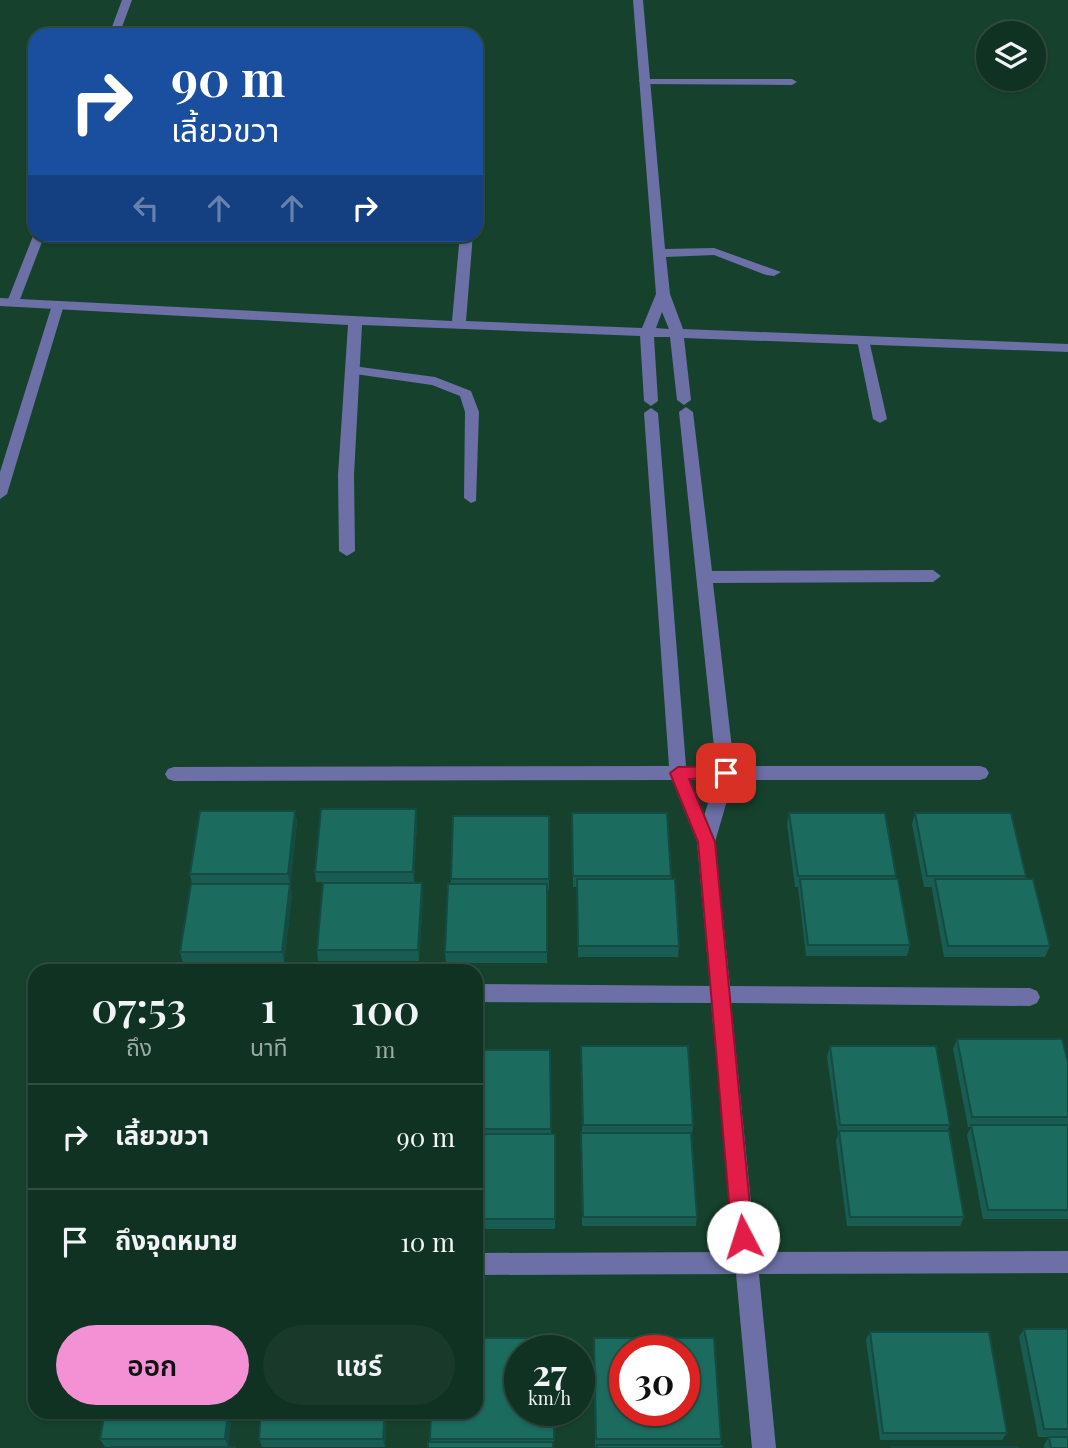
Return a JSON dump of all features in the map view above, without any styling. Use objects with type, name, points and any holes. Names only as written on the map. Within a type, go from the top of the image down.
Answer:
[{"type":"street","points":[[638,0],[663,294],[677,333],[726,773],[706,842]]},
{"type":"street","points":[[459,324],[466,242]]},
{"type":"street","points":[[659,254],[718,252],[732,256],[751,268],[774,272]]},
{"type":"street","points":[[663,294],[647,332],[678,773],[706,842],[764,1448]]},
{"type":"street","points":[[6,302],[355,321],[1068,348]]},
{"type":"street","points":[[347,551],[346,475],[355,321]]},
{"type":"street","points":[[706,577],[933,576]]},
{"type":"street","points":[[174,774],[980,773]]},
{"type":"street","points":[[483,993],[1030,997]]},
{"type":"street","points":[[483,1264],[1068,1262]]},
{"type":"lane","points":[[117,28],[127,0]]},
{"type":"lane","points":[[644,81],[792,82]]},
{"type":"lane","points":[[6,302],[35,242]]},
{"type":"lane","points":[[0,494],[58,305]]},
{"type":"lane","points":[[863,340],[880,419]]},
{"type":"lane","points":[[353,370],[435,381],[466,394],[471,412],[471,498]]},
{"type":"building","points":[[321,809],[416,809],[413,872],[315,872]]},
{"type":"building","points":[[200,811],[295,811],[288,874],[190,874]]},
{"type":"building","points":[[572,813],[667,813],[671,876],[573,876]]},
{"type":"building","points":[[789,813],[885,813],[896,876],[798,876]]},
{"type":"building","points":[[915,813],[1011,813],[1026,876],[927,876]]},
{"type":"building","points":[[453,816],[549,816],[549,879],[451,879]]},
{"type":"building","points":[[577,879],[675,879],[679,946],[578,946]]},
{"type":"building","points":[[800,879],[898,879],[910,945],[808,945]]},
{"type":"building","points":[[935,879],[1033,879],[1050,946],[948,946]]},
{"type":"building","points":[[323,883],[422,883],[418,950],[317,950]]},
{"type":"building","points":[[191,884],[290,884],[282,952],[180,952]]},
{"type":"building","points":[[448,884],[547,884],[547,952],[445,952]]},
{"type":"building","points":[[957,1039],[1062,1039],[1068,1062],[1068,1117],[972,1117]]},
{"type":"building","points":[[581,1046],[688,1046],[693,1125],[583,1125]]},
{"type":"building","points":[[830,1046],[936,1046],[950,1125],[840,1125]]},
{"type":"building","points":[[483,1050],[550,1050],[551,1129],[483,1129]]},
{"type":"building","points":[[971,1125],[1068,1125],[1068,1210],[988,1210]]},
{"type":"building","points":[[839,1131],[949,1131],[964,1217],[850,1217]]},
{"type":"building","points":[[581,1133],[691,1133],[697,1217],[583,1217]]},
{"type":"building","points":[[483,1134],[555,1134],[555,1219],[483,1219]]},
{"type":"building","points":[[1024,1329],[1068,1329],[1068,1429],[1044,1429]]},
{"type":"building","points":[[870,1332],[989,1332],[1007,1433],[883,1433]]},
{"type":"building","points":[[483,1338],[504,1338],[504,1426],[554,1426],[554,1439],[430,1439],[431,1419],[483,1419]]},
{"type":"building","points":[[595,1338],[609,1338],[609,1426],[700,1426],[700,1338],[714,1338],[721,1439],[596,1439]]},
{"type":"building","points":[[104,1419],[227,1419],[225,1439],[100,1439]]},
{"type":"building","points":[[260,1419],[384,1419],[383,1439],[259,1439]]},
{"type":"building","points":[[1049,1437],[1068,1437],[1068,1448],[1051,1448]]},
{"type":"building","points":[[428,1442],[553,1442],[553,1448],[428,1448]]},
{"type":"building","points":[[597,1445],[722,1445],[723,1448],[597,1448]]},
{"type":"building","points":[[111,1447],[236,1447],[111,1448]]},
{"type":"building","points":[[1018,1447],[1018,1448],[893,1448]]},
{"type":"route","points":[[726,773],[678,773],[706,842],[743,1237]]}]
